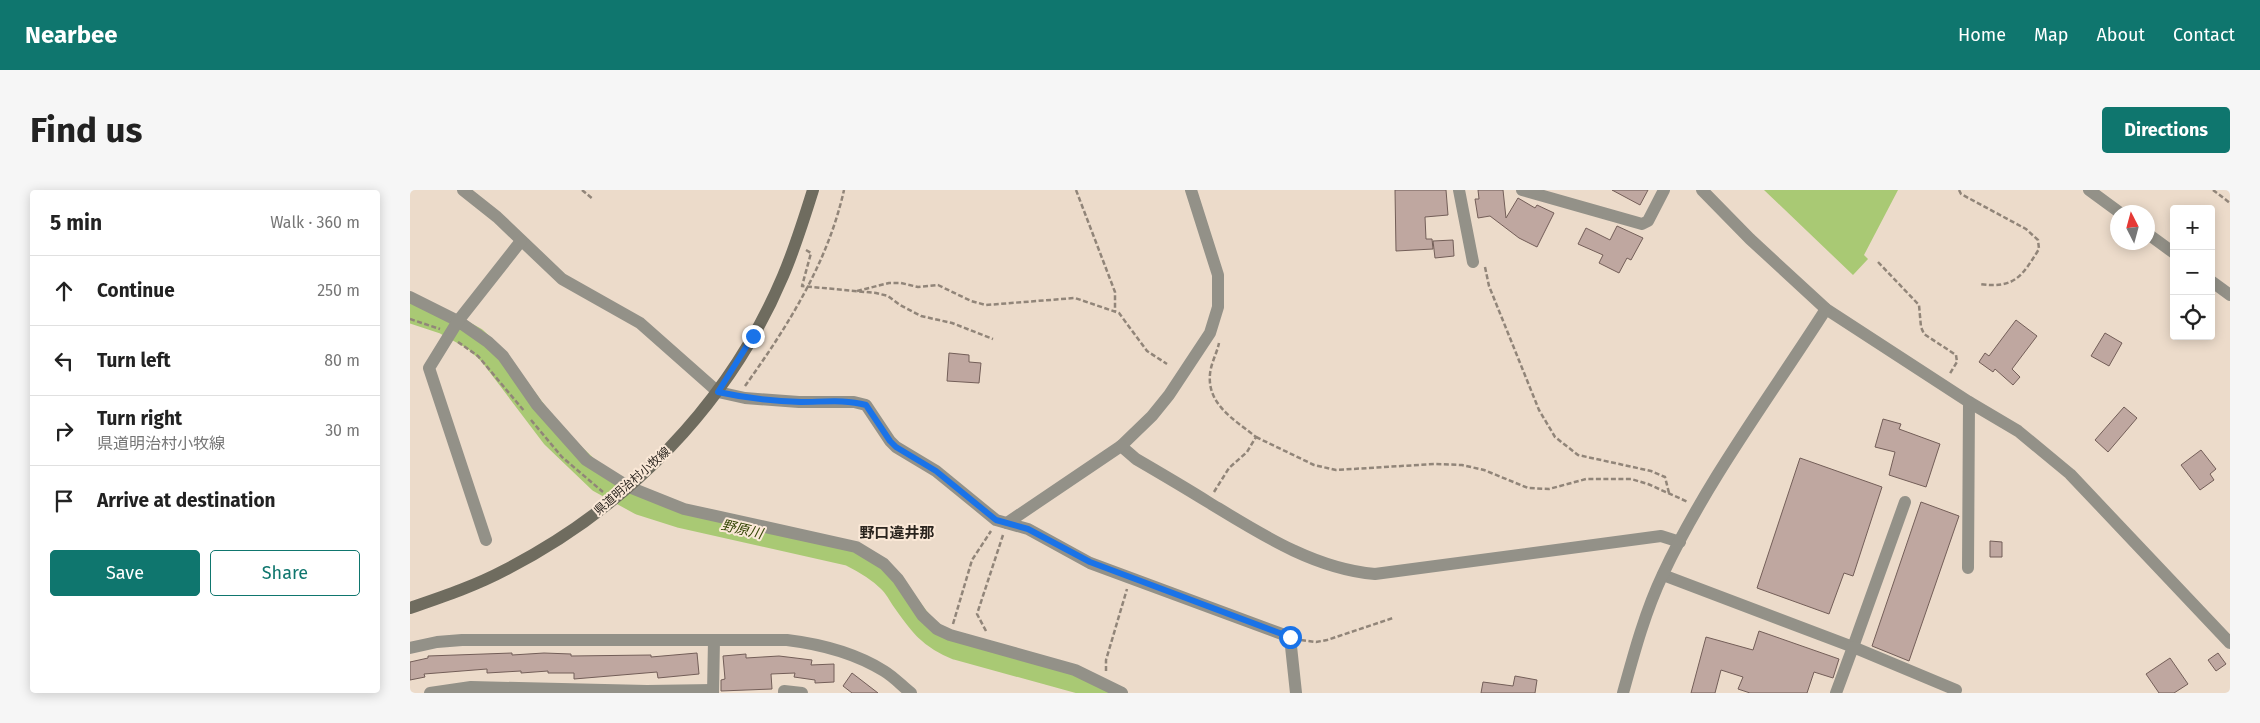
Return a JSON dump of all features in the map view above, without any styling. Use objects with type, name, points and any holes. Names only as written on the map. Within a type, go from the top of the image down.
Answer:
[{"type":"main road","name":"県道明治村小牧線","points":[[410,608],[449,595],[504,571],[561,539],[614,500],[674,444],[718,392],[761,322],[783,277],[796,244],[813,190]]},
{"type":"street","points":[[462,190],[497,217],[562,279],[640,323],[718,392],[737,397],[800,402],[854,402],[866,405],[896,447],[936,471],[1003,521],[1028,529],[1090,562],[1290,637],[1296,693]]},
{"type":"street","points":[[1003,521],[1121,446],[1152,416],[1169,395],[1210,332],[1218,308],[1218,275],[1191,190]]},
{"type":"street","points":[[1459,190],[1473,262]]},
{"type":"street","points":[[1522,190],[1642,224],[1648,221],[1664,190]]},
{"type":"street","points":[[1702,190],[1750,239],[1826,309],[1969,402],[2018,431],[2070,474],[2230,643]]},
{"type":"street","points":[[2089,190],[2110,205]]},
{"type":"street","points":[[2155,239],[2170,250]]},
{"type":"street","points":[[486,540],[429,368],[458,321],[521,241]]},
{"type":"street","points":[[2215,284],[2230,295]]},
{"type":"street","points":[[410,297],[458,321],[475,332],[503,356],[537,404],[586,460],[629,487],[684,509],[856,547],[884,564],[898,579],[922,615],[950,636],[1075,670],[1105,683],[1122,693]]},
{"type":"street","points":[[1623,693],[1638,638],[1663,575],[1698,507],[1826,309]]},
{"type":"street","points":[[1968,568],[1969,402]]},
{"type":"street","points":[[1121,446],[1136,458],[1255,531],[1314,559],[1354,572],[1375,574],[1661,536],[1680,542]]},
{"type":"street","points":[[1836,693],[1905,502]]},
{"type":"street","points":[[1663,575],[1853,646],[1956,690]]},
{"type":"street","points":[[410,648],[437,642],[462,640],[787,640],[812,643],[844,653],[884,671],[911,693]]},
{"type":"street","points":[[438,692],[471,688],[713,692],[714,640]]},
{"type":"street","points":[[784,693],[784,691],[802,693]]},
{"type":"path","points":[[582,190],[592,199]]},
{"type":"path","points":[[737,397],[770,352],[808,288],[838,218],[844,190]]},
{"type":"path","points":[[1076,190],[1115,292],[1115,311]]},
{"type":"path","points":[[2213,190],[2230,203]]},
{"type":"path","points":[[1960,192],[2026,229],[2038,240],[2039,249],[2024,273],[2016,280],[2004,284],[1980,284]]},
{"type":"path","points":[[796,244],[811,253],[802,286],[888,296],[921,316],[952,323],[993,340]]},
{"type":"path","points":[[1878,262],[1919,305],[1921,327],[1924,334],[1956,355],[1957,362],[1943,385]]},
{"type":"path","points":[[857,292],[889,283],[901,283],[918,287],[938,285],[971,301],[986,305],[1075,298],[1119,313],[1147,351],[1167,364]]},
{"type":"path","points":[[1489,286],[1539,410],[1555,437],[1578,455],[1651,471],[1665,477],[1669,493]]},
{"type":"path","points":[[410,319],[440,329],[478,356],[562,457],[614,500]]},
{"type":"path","points":[[1219,341],[1210,372],[1213,398],[1222,410],[1256,437],[1314,465],[1336,470],[1434,464],[1462,465],[1484,470],[1528,488],[1549,489],[1586,479],[1622,479],[1648,484],[1698,507]]},
{"type":"path","points":[[1208,502],[1229,468],[1246,452],[1256,437]]},
{"type":"path","points":[[950,636],[972,560],[1003,521]]},
{"type":"path","points":[[995,648],[977,614],[1003,521]]},
{"type":"path","points":[[1105,683],[1106,660],[1130,578]]},
{"type":"path","points":[[1290,637],[1316,642],[1327,640],[1393,618]]},
{"type":"shaded area","points":[[1764,190],[1898,190],[1864,255],[1868,259],[1853,275]]},
{"type":"building","points":[[1395,190],[1446,190],[1448,215],[1425,217],[1426,239],[1432,239],[1433,249],[1396,251]]},
{"type":"building","points":[[1478,190],[1503,190],[1506,218],[1518,198],[1535,208],[1537,205],[1554,213],[1537,247],[1519,238],[1490,216],[1478,218],[1475,199],[1479,199]]},
{"type":"building","points":[[1612,190],[1648,190],[1640,205]]},
{"type":"building","points":[[1617,226],[1643,238],[1631,260],[1627,258],[1619,273],[1599,263],[1603,255],[1578,244],[1586,228],[1610,240]]},
{"type":"building","points":[[1453,240],[1454,256],[1435,258],[1433,241]]},
{"type":"building","points":[[2016,320],[2037,336],[2012,369],[2020,377],[2013,385],[1995,369],[1993,372],[1979,362],[1985,353],[1989,356]]},
{"type":"building","points":[[2105,333],[2122,343],[2109,366],[2091,356]]},
{"type":"building","points":[[949,353],[969,355],[969,362],[981,363],[979,383],[947,381]]},
{"type":"building","points":[[2124,407],[2137,418],[2108,452],[2095,440]]},
{"type":"building","points":[[1883,419],[1901,424],[1899,429],[1940,444],[1926,487],[1889,475],[1895,452],[1875,447]]},
{"type":"building","points":[[2201,450],[2216,469],[2210,474],[2214,480],[2200,490],[2181,465]]},
{"type":"building","points":[[1800,458],[1882,487],[1853,576],[1844,573],[1829,614],[1757,588]]},
{"type":"building","points":[[1921,502],[1959,516],[1909,661],[1872,646]]},
{"type":"building","points":[[1990,541],[2002,542],[2002,557],[1990,557]]},
{"type":"building","points":[[1759,631],[1839,659],[1833,678],[1814,672],[1807,693],[1750,693],[1738,689],[1743,677],[1721,670],[1715,693],[1691,693],[1706,637],[1753,650]]},
{"type":"building","points":[[512,653],[512,655],[571,654],[571,656],[651,655],[651,657],[697,653],[699,674],[658,678],[657,672],[574,679],[574,673],[548,673],[548,671],[521,673],[521,671],[487,673],[487,669],[424,674],[425,677],[410,680],[410,662],[428,658],[428,656]]},
{"type":"building","points":[[2218,653],[2226,664],[2216,671],[2208,660]]},
{"type":"building","points":[[746,654],[746,658],[779,656],[812,660],[811,665],[834,664],[834,682],[815,683],[815,680],[794,677],[795,673],[771,674],[772,689],[721,691],[721,680],[725,679],[723,656]]},
{"type":"building","points":[[2170,658],[2188,684],[2174,693],[2159,693],[2146,674]]},
{"type":"building","points":[[852,673],[878,693],[852,693],[843,686]]},
{"type":"building","points":[[1515,676],[1537,680],[1535,693],[1481,693],[1483,682],[1513,686]]},
{"type":"waterway","name":"野原川","points":[[410,311],[444,322],[475,339],[491,354],[553,436],[600,481],[640,503],[681,516],[850,554],[885,576],[926,628],[947,644],[1081,682],[1106,693]]},
{"type":"district","name":"野口違井那","points":[[897,533]]},
{"type":"route","points":[[753,336],[718,392],[745,398],[800,402],[854,402],[866,405],[896,447],[936,471],[996,520],[1028,529],[1090,562],[1130,578],[1290,637]]}]
